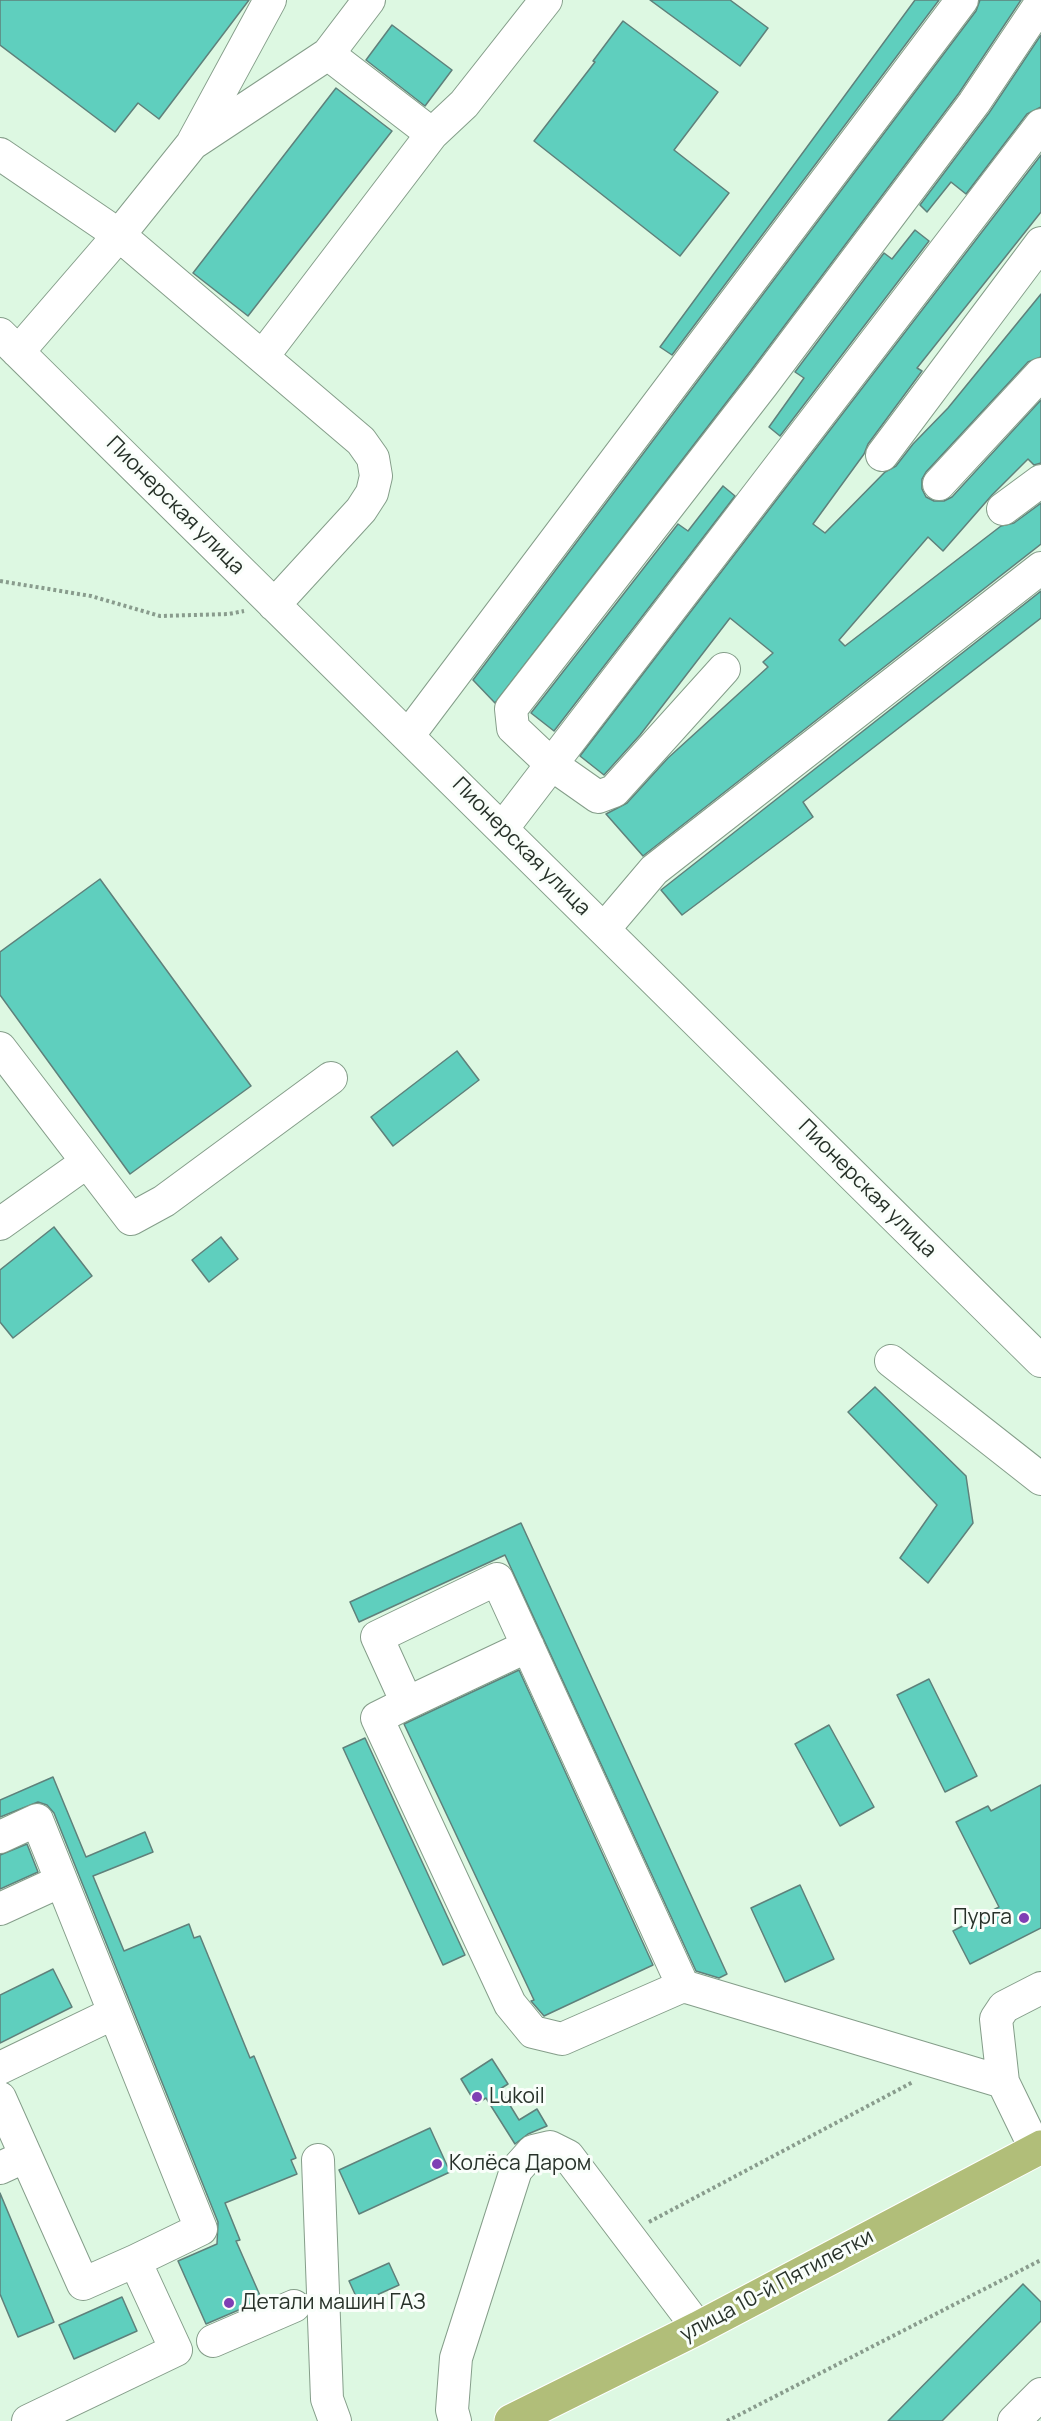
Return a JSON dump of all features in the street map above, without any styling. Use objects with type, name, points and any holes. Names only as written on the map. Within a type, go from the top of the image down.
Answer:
[{"type":"main road","name":"улица 10-й Пятилетки","points":[[511,2421],[698,2328],[1038,2148]]},
{"type":"street","points":[[9,343],[119,235],[192,144],[270,0]]},
{"type":"street","points":[[192,144],[328,54],[369,0]]},
{"type":"street","points":[[263,356],[432,134],[464,104],[546,0]]},
{"type":"street","points":[[408,736],[962,0]]},
{"type":"street","points":[[724,669],[614,791],[598,796],[551,764],[513,728],[511,710],[763,384],[967,113],[1041,3]]},
{"type":"street","points":[[328,54],[432,134]]},
{"type":"street","points":[[502,829],[1041,125]]},
{"type":"street","points":[[0,154],[119,235],[361,441],[373,458],[376,476],[372,492],[362,510],[274,605]]},
{"type":"street","points":[[882,455],[1041,243]]},
{"type":"street","name":"Пионерская улица","points":[[9,343],[1039,1356]]},
{"type":"street","points":[[939,484],[1041,374]]},
{"type":"street","points":[[1004,509],[1041,481]]},
{"type":"street","points":[[604,929],[654,870],[1041,567]]},
{"type":"street","points":[[0,1048],[131,1219],[164,1200],[331,1078]]},
{"type":"street","points":[[0,1224],[87,1162]]},
{"type":"street","points":[[891,1361],[1041,1479]]},
{"type":"street","points":[[407,1703],[377,1637],[497,1580],[683,1986]]},
{"type":"street","points":[[528,1646],[377,1718],[510,2004],[533,2032],[562,2039],[683,1986],[1003,2082]]},
{"type":"street","points":[[0,1837],[37,1820],[201,2229],[83,2284],[13,2162],[0,2098]]},
{"type":"street","points":[[0,1909],[61,1881]]},
{"type":"street","points":[[1038,2148],[1003,2082],[996,2019],[1004,2007],[1041,1988]]},
{"type":"street","points":[[0,2068],[114,2013]]},
{"type":"street","points":[[455,2421],[452,2410],[456,2358],[516,2170],[533,2151],[550,2147],[568,2156],[698,2328]]},
{"type":"street","points":[[318,2160],[327,2399],[335,2421]]},
{"type":"street","points":[[28,2421],[176,2350],[135,2261]]},
{"type":"street","points":[[213,2341],[293,2296],[325,2329]]},
{"type":"street","points":[[1014,2421],[1041,2394]]},
{"type":"path","points":[[0,581],[91,596],[160,616],[229,614],[274,605]]},
{"type":"path","points":[[627,2234],[945,2065]]},
{"type":"path","points":[[727,2421],[1041,2260]]},
{"type":"building","points":[[0,0],[249,0],[159,119],[138,103],[115,132],[0,45]]},
{"type":"building","points":[[650,0],[730,0],[768,28],[740,66]]},
{"type":"building","points":[[915,0],[939,0],[672,355],[660,347]]},
{"type":"building","points":[[980,0],[1021,0],[959,93],[749,373],[495,703],[473,680],[976,11]]},
{"type":"building","points":[[623,21],[718,92],[674,150],[729,193],[680,256],[534,141],[595,62],[593,61]]},
{"type":"building","points":[[392,25],[452,70],[425,106],[366,60]]},
{"type":"building","points":[[1041,35],[1041,107],[1027,114],[966,194],[951,182],[927,212],[920,205],[989,113]]},
{"type":"building","points":[[336,88],[392,131],[248,316],[193,273]]},
{"type":"building","points":[[1041,155],[1041,212],[917,368],[922,371],[813,524],[825,533],[885,472],[896,466],[913,444],[948,408],[1041,294],[1041,357],[1028,362],[926,472],[922,479],[922,489],[926,497],[934,501],[944,501],[952,497],[1041,400],[1041,463],[1034,465],[1028,459],[992,495],[943,551],[928,537],[839,640],[845,646],[1001,526],[1014,523],[1041,503],[1041,544],[643,856],[606,814],[627,803],[668,758],[768,667],[763,662],[773,653],[730,618],[640,735],[604,775],[580,756]]},
{"type":"building","points":[[915,230],[929,241],[780,436],[769,427],[804,378],[795,372],[884,253],[892,259]]},
{"type":"building","points":[[723,486],[735,496],[554,731],[531,713],[678,524],[688,531]]},
{"type":"building","points":[[1041,591],[1041,618],[803,802],[813,817],[682,915],[661,890]]},
{"type":"building","points":[[100,879],[251,1086],[130,1174],[0,995],[0,952]]},
{"type":"building","points":[[457,1051],[479,1080],[393,1146],[371,1117]]},
{"type":"building","points":[[54,1227],[92,1276],[13,1338],[0,1322],[0,1270]]},
{"type":"building","points":[[221,1237],[238,1259],[209,1282],[192,1260]]},
{"type":"building","points":[[875,1387],[966,1476],[973,1523],[928,1583],[900,1558],[937,1505],[848,1412]]},
{"type":"building","points":[[521,1523],[727,1974],[719,1978],[696,1971],[505,1555],[359,1622],[350,1602]]},
{"type":"building","points":[[519,1670],[653,1965],[544,2016],[531,2001],[534,2000],[404,1724]]},
{"type":"building","points":[[929,1679],[977,1776],[945,1792],[897,1695]]},
{"type":"building","points":[[829,1725],[874,1807],[840,1826],[795,1744]]},
{"type":"building","points":[[365,1738],[465,1955],[443,1965],[343,1748]]},
{"type":"building","points":[[53,1777],[86,1857],[145,1832],[153,1852],[93,1876],[124,1951],[189,1924],[194,1938],[200,1936],[250,2058],[254,2056],[296,2158],[291,2160],[297,2174],[225,2203],[240,2240],[236,2241],[262,2300],[206,2324],[178,2261],[217,2244],[218,2222],[54,1813],[47,1805],[38,1802],[0,1817],[0,1800]]},
{"type":"building","points":[[1041,1785],[1041,1928],[970,1964],[953,1931],[999,1907],[956,1822],[988,1806],[991,1811]]},
{"type":"building","points":[[27,1844],[38,1872],[0,1889],[0,1855]]},
{"type":"building","points":[[800,1885],[834,1959],[785,1982],[751,1908]]},
{"type":"building","points":[[53,1969],[72,2007],[0,2043],[0,1995]]},
{"type":"building","points":[[492,2059],[508,2084],[500,2089],[519,2120],[537,2109],[547,2126],[528,2134],[515,2144],[486,2098],[476,2104],[461,2079]]},
{"type":"building","points":[[430,2128],[450,2172],[359,2214],[339,2170]]},
{"type":"building","points":[[0,2193],[54,2322],[18,2337],[0,2294]]},
{"type":"building","points":[[389,2263],[399,2285],[359,2303],[349,2281]]},
{"type":"building","points":[[1023,2284],[1041,2302],[1041,2321],[942,2421],[888,2421]]},
{"type":"building","points":[[122,2297],[137,2331],[74,2359],[59,2325]]},
{"type":"place","name":"Пурга","points":[[1024,1918]]},
{"type":"place","name":"Lukoil","points":[[477,2097]]},
{"type":"place","name":"Колёса Даром","points":[[437,2164]]},
{"type":"place","name":"Детали машин ГАЗ","points":[[229,2303]]}]
